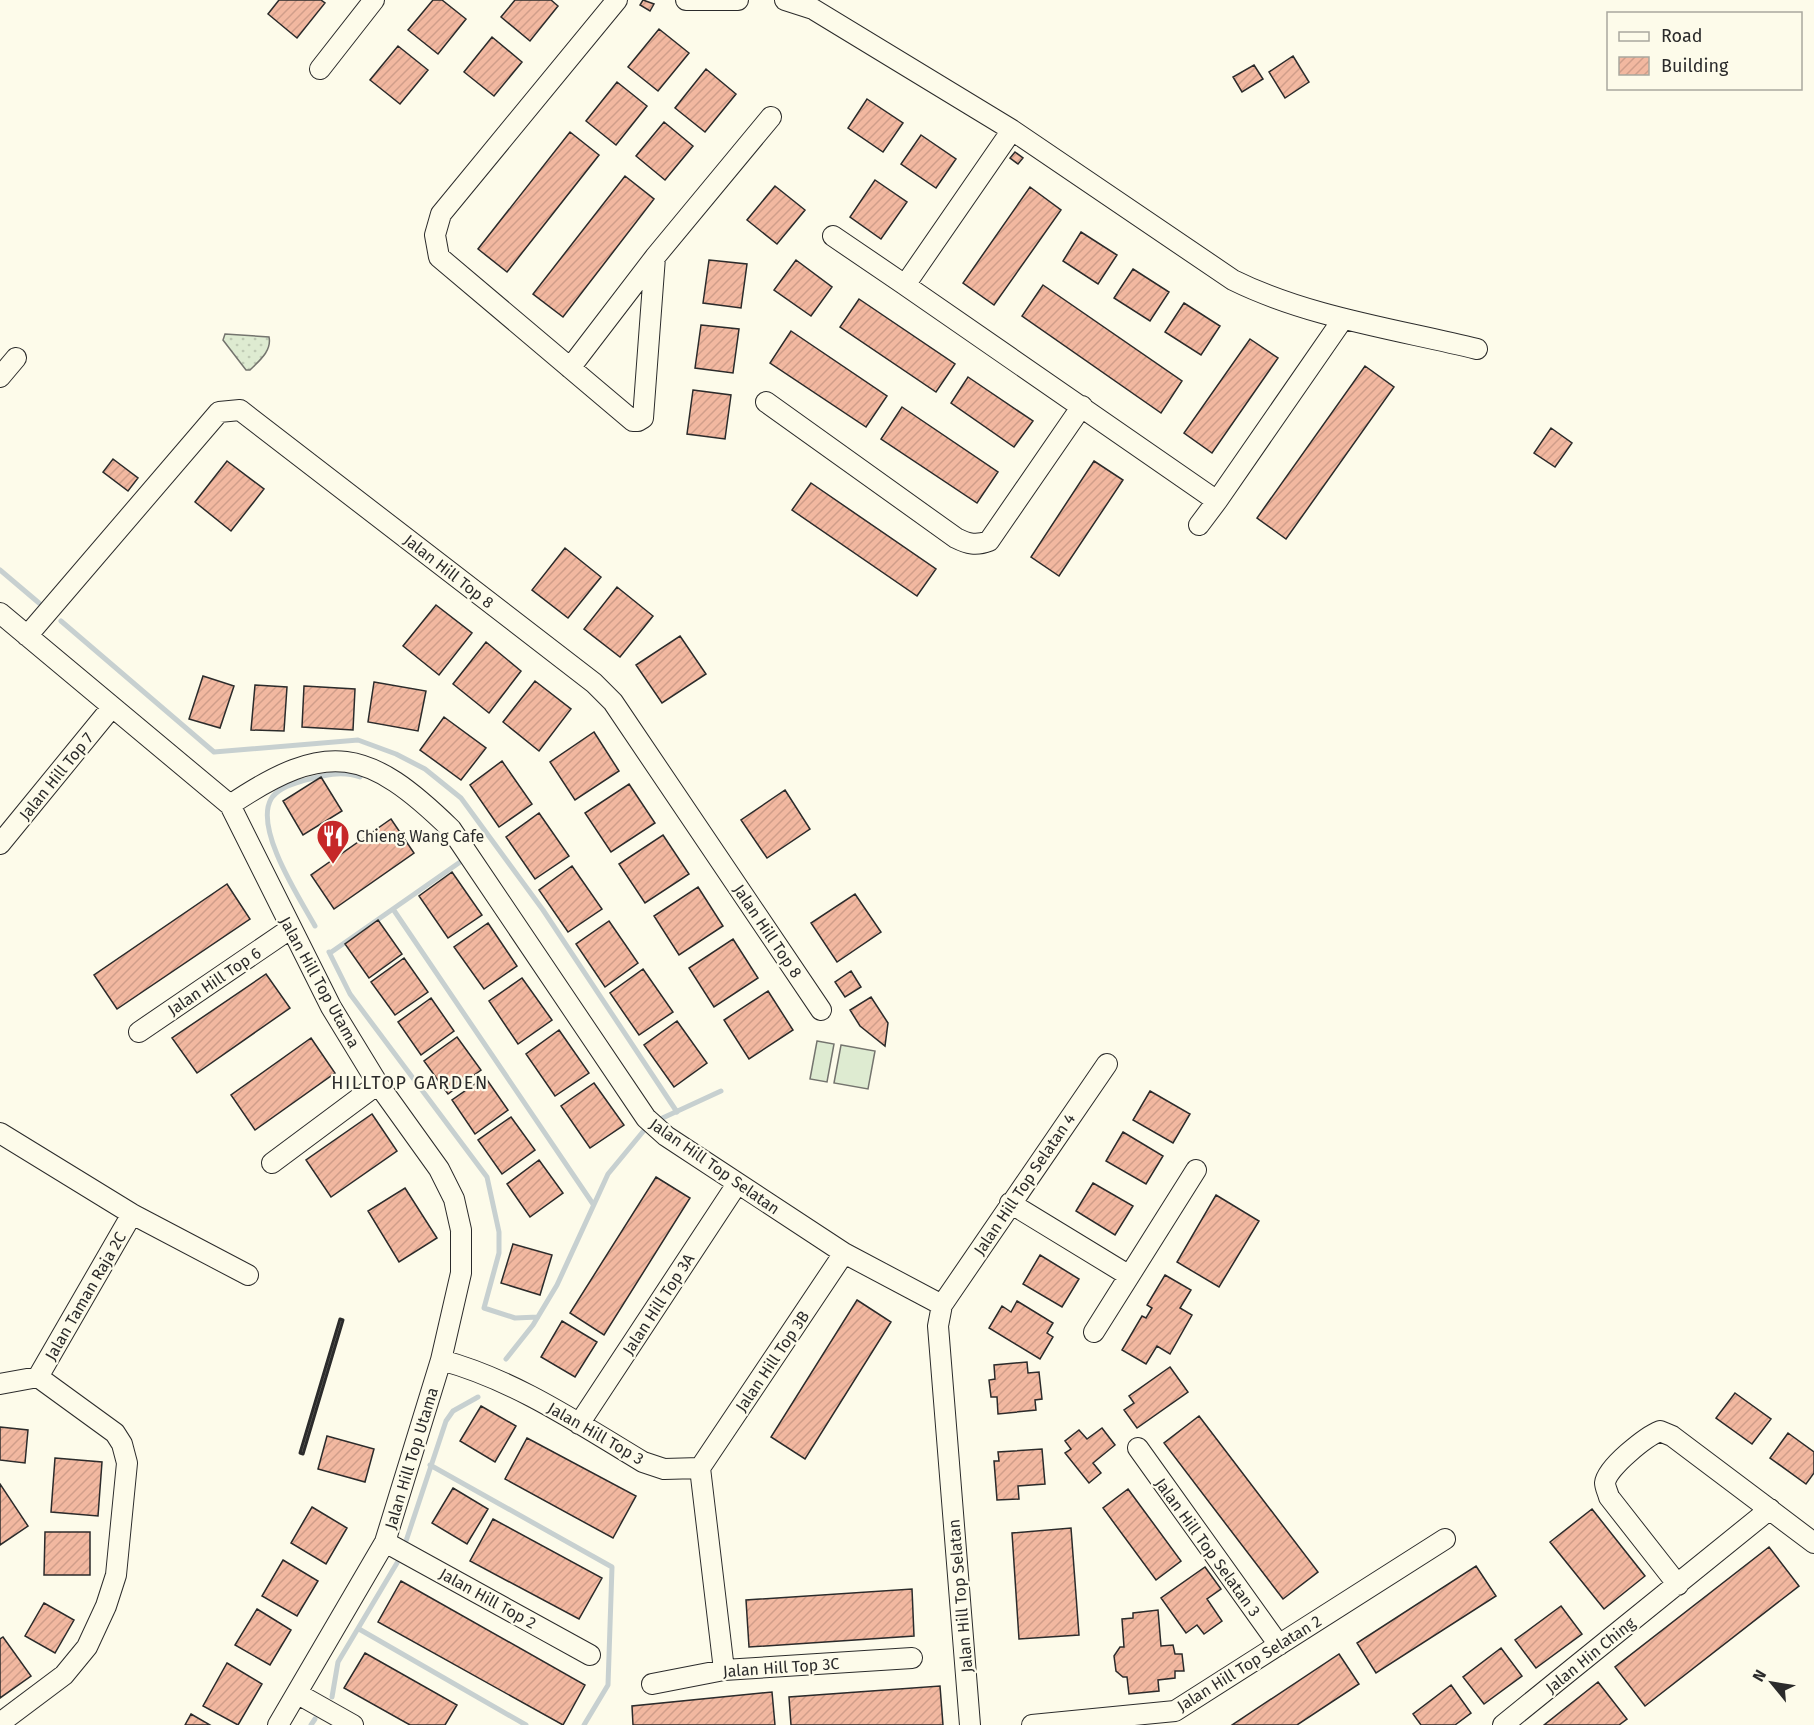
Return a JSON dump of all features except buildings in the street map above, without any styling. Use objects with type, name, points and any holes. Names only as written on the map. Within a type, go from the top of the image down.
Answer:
[{"type":"street","points":[[320,69],[374,0]]},
{"type":"street","points":[[617,0],[441,214],[435,235],[439,258],[633,421],[638,422],[643,418],[656,257]]},
{"type":"street","points":[[686,0],[738,0]]},
{"type":"street","points":[[785,0],[813,9],[1012,130],[1233,280],[1262,294],[1343,319],[1477,349]]},
{"type":"street","points":[[570,368],[656,257],[771,117]]},
{"type":"street","points":[[905,285],[1012,130]]},
{"type":"street","points":[[833,236],[1217,501]]},
{"type":"street","points":[[1199,525],[1343,319]]},
{"type":"street","points":[[0,377],[16,358]]},
{"type":"street","points":[[766,402],[956,537],[967,543],[978,545],[990,541],[1082,406]]},
{"type":"street","name":"Jalan Hill Top 8","points":[[27,636],[219,412],[240,410],[594,683],[613,702],[820,1010]]},
{"type":"street","name":"Jalan Hill Top Utama","points":[[0,614],[230,805],[331,1007],[378,1084],[439,1169],[454,1199],[461,1230],[461,1273],[441,1360],[385,1542],[278,1725]]},
{"type":"street","name":"Jalan Hill Top 7","points":[[0,844],[112,707]]},
{"type":"street","name":"Jalan Hill Top Selatan","points":[[230,805],[262,783],[298,766],[332,760],[353,762],[377,772],[418,797],[451,829],[646,1118],[666,1136],[844,1253],[942,1305],[938,1326],[970,1725]]},
{"type":"street","name":"Jalan Hill Top 6","points":[[139,1032],[290,929]]},
{"type":"street","name":"Jalan Hill Top Selatan 4","points":[[942,1305],[1107,1064]]},
{"type":"street","points":[[272,1163],[378,1084]]},
{"type":"street","name":"Jalan Taman Raja 2C","points":[[0,1132],[132,1214],[248,1275]]},
{"type":"street","points":[[1094,1332],[1196,1170]]},
{"type":"street","name":"Jalan Hill Top 3A","points":[[579,1424],[737,1184]]},
{"type":"street","points":[[1010,1203],[1128,1275]]},
{"type":"street","name":"Jalan Taman Raja 2C","points":[[38,1377],[132,1214]]},
{"type":"street","name":"Jalan Hill Top 3B","points":[[700,1468],[844,1253]]},
{"type":"street","name":"Jalan Hill Top 3","points":[[441,1360],[477,1370],[514,1387],[643,1461],[664,1469],[700,1468]]},
{"type":"street","points":[[0,1384],[38,1377],[115,1433],[122,1444],[127,1463],[116,1575],[106,1606],[87,1647],[64,1675],[0,1723]]},
{"type":"street","points":[[1678,1585],[1609,1497],[1605,1484],[1609,1472],[1649,1435],[1660,1431],[1672,1436],[1814,1543]]},
{"type":"street","name":"Jalan Hill Top Selatan 3","points":[[1138,1448],[1279,1645]]},
{"type":"street","points":[[700,1468],[724,1670]]},
{"type":"street","name":"Jalan Hin Ching","points":[[1503,1725],[1770,1509]]},
{"type":"street","name":"Jalan Hill Top Selatan 2","points":[[1032,1725],[1175,1711],[1445,1539]]},
{"type":"street","name":"Jalan Hill Top 2","points":[[385,1542],[590,1655]]},
{"type":"street","name":"Jalan Hill Top 3C","points":[[652,1684],[724,1670],[912,1658]]},
{"type":"street","points":[[298,1694],[352,1725]]},
{"type":"green space","points":[[225,334],[269,337],[269,347],[250,370],[246,370],[223,340]]},
{"type":"green space","points":[[817,1041],[834,1044],[827,1082],[810,1079]]},
{"type":"green space","points":[[841,1045],[875,1051],[868,1089],[834,1083]]},
{"type":"waterway","points":[[0,570],[39,603]]},
{"type":"waterway","points":[[61,621],[214,752],[358,740],[396,754],[425,769],[461,798],[543,910],[677,1112]]},
{"type":"waterway","points":[[315,926],[281,864],[273,845],[267,812],[271,799],[277,792],[298,782],[331,774],[360,777]]},
{"type":"waterway","points":[[330,953],[463,860],[465,863]]},
{"type":"waterway","points":[[393,909],[593,1204]]},
{"type":"waterway","points":[[329,952],[350,994],[487,1177],[499,1232],[499,1253],[484,1308],[515,1318],[538,1317]]},
{"type":"waterway","points":[[656,1121],[721,1091]]},
{"type":"waterway","points":[[506,1359],[533,1325],[557,1285],[608,1174],[646,1128],[644,1126]]},
{"type":"waterway","points":[[406,1541],[446,1421],[453,1411],[478,1397]]},
{"type":"waterway","points":[[430,1465],[612,1567],[608,1685],[584,1725]]},
{"type":"waterway","points":[[332,1697],[338,1662],[397,1563]]},
{"type":"waterway","points":[[359,1629],[526,1725]]},
{"type":"waterway","points":[[311,1725],[315,1719]]},
{"type":"wall","points":[[340,1319],[343,1320],[303,1454],[300,1453],[340,1319]]},
{"type":"place","name":"Chieng Wang Cafe","points":[[333,865]]},
{"type":"district","name":"HILLTOP GARDEN","points":[[410,1083]]}]
